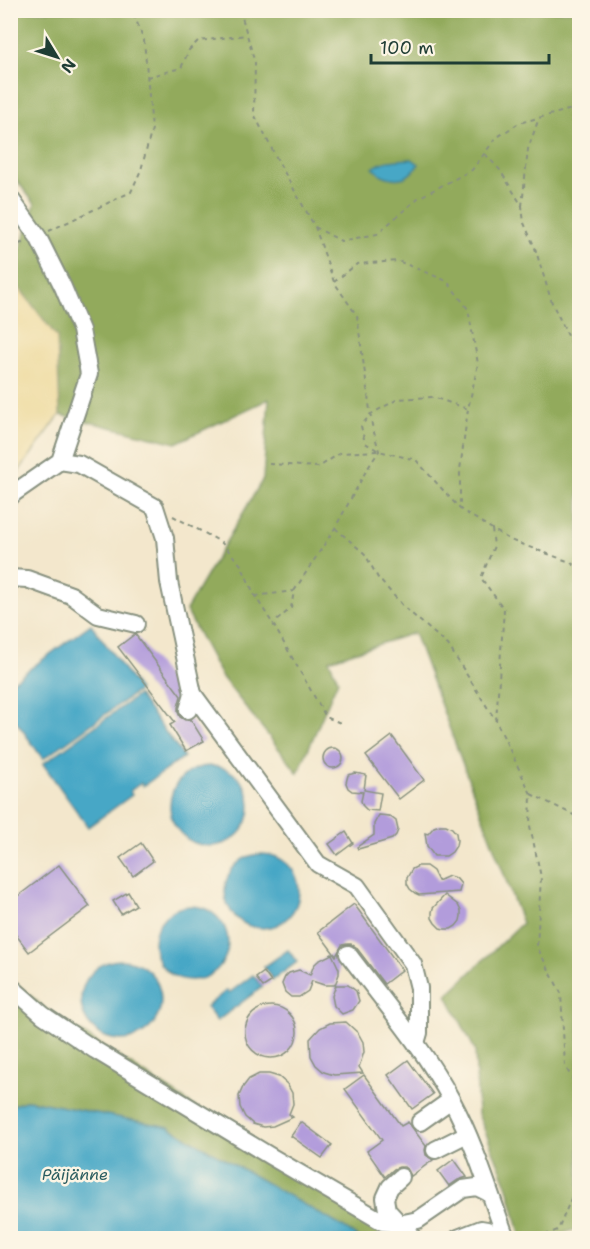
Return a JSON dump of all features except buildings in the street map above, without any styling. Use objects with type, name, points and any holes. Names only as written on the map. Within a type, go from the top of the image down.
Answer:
[{"type":"street","points":[[10,198],[38,237],[63,287],[81,330],[89,374],[60,461],[10,497]]},
{"type":"street","points":[[60,461],[79,464],[155,507],[165,538],[169,582],[193,694],[318,864],[357,886],[413,964],[419,988],[419,1033],[416,1043]]},
{"type":"street","points":[[10,578],[27,579],[71,595],[98,615],[136,624]]},
{"type":"street","points":[[188,710],[193,694]]},
{"type":"street","points":[[348,954],[416,1043],[451,1100],[468,1134],[506,1239]]},
{"type":"street","points":[[10,986],[43,1014],[95,1050],[383,1222],[399,1224],[418,1220],[463,1189],[477,1187],[489,1193]]},
{"type":"street","points":[[420,1122],[451,1100]]},
{"type":"street","points":[[435,1150],[468,1134]]},
{"type":"street","points":[[401,1177],[390,1187],[385,1198],[387,1210],[413,1239]]},
{"type":"street","points":[[458,1239],[481,1229],[487,1230],[492,1239]]},
{"type":"path","points":[[38,237],[131,192],[141,170],[152,129],[144,40],[132,10]]},
{"type":"path","points":[[240,11],[255,63],[254,114],[315,227],[334,282],[357,316],[372,425],[379,451],[335,528],[294,591],[291,608],[273,624]]},
{"type":"path","points":[[147,77],[180,68],[189,50],[198,41],[247,35]]},
{"type":"path","points":[[315,227],[341,241],[377,234],[418,198],[472,170],[496,138],[519,123],[579,107]]},
{"type":"path","points":[[539,118],[528,149],[522,206],[524,223],[535,248],[552,303],[576,352],[579,365]]},
{"type":"path","points":[[485,154],[500,170],[522,206]]},
{"type":"path","points":[[334,282],[357,264],[398,261],[447,281],[468,309],[478,364],[468,409],[460,470],[460,508]]},
{"type":"path","points":[[468,409],[433,397],[398,399],[371,414],[361,426],[365,443],[379,451],[416,460],[460,508],[492,530],[510,540],[570,562],[579,570]]},
{"type":"path","points":[[269,464],[319,467],[340,453],[379,451]]},
{"type":"path","points":[[155,507],[221,542],[241,565],[255,596],[326,717],[343,724]]},
{"type":"path","points":[[335,528],[365,554],[378,578],[405,608],[448,645],[496,721],[531,794],[530,826],[541,877],[537,947],[561,993],[565,1066],[579,1092]]},
{"type":"path","points":[[492,530],[494,546],[481,578],[504,609],[496,721]]},
{"type":"path","points":[[255,596],[294,591]]},
{"type":"path","points":[[531,794],[579,818]]},
{"type":"path","points":[[536,1239],[558,1230],[579,1177]]},
{"type":"green space","points":[[11,11],[579,11],[579,1228],[551,1238],[521,1238],[508,1187],[478,1114],[475,1050],[447,995],[522,923],[414,633],[329,660],[338,680],[298,773],[221,676],[186,610],[263,479],[269,399],[176,443],[60,415],[57,337],[11,277],[35,204],[11,173]]},
{"type":"green space","points":[[10,978],[47,1010],[354,1211],[399,1238],[359,1238],[169,1127],[28,1100],[11,1106]]},
{"type":"sand","points":[[11,277],[57,337],[60,415],[11,482]]},
{"type":"water","points":[[412,159],[419,164],[409,175],[401,178],[388,177],[373,168],[387,161]]},
{"type":"water","points":[[91,624],[139,690],[43,759],[11,714],[11,683]]},
{"type":"water","points":[[138,695],[184,757],[143,786],[141,783],[130,791],[132,795],[88,827],[43,764]]},
{"type":"water","points":[[210,766],[225,769],[238,778],[247,791],[250,806],[247,821],[238,834],[225,843],[210,846],[195,843],[182,834],[173,821],[170,806],[173,791],[182,778],[195,769]]},
{"type":"water","points":[[262,854],[283,860],[293,870],[299,891],[293,912],[283,922],[262,928],[241,922],[231,912],[225,891],[231,870],[241,860]]},
{"type":"water","points":[[191,906],[212,912],[222,922],[228,943],[222,964],[212,974],[191,980],[170,974],[160,964],[154,943],[160,922],[170,912]]},
{"type":"water","points":[[288,950],[297,962],[273,980],[264,967]]},
{"type":"water","points":[[113,960],[129,960],[150,971],[161,992],[161,1008],[150,1029],[129,1040],[113,1040],[99,1034],[87,1022],[81,1008],[81,992],[87,978],[99,966]]},
{"type":"water","points":[[253,975],[262,987],[217,1021],[206,1007],[227,990],[229,993]]},
{"type":"water","name":"Päijänne","points":[[28,1100],[169,1127],[359,1238],[11,1238],[11,1106]]}]
